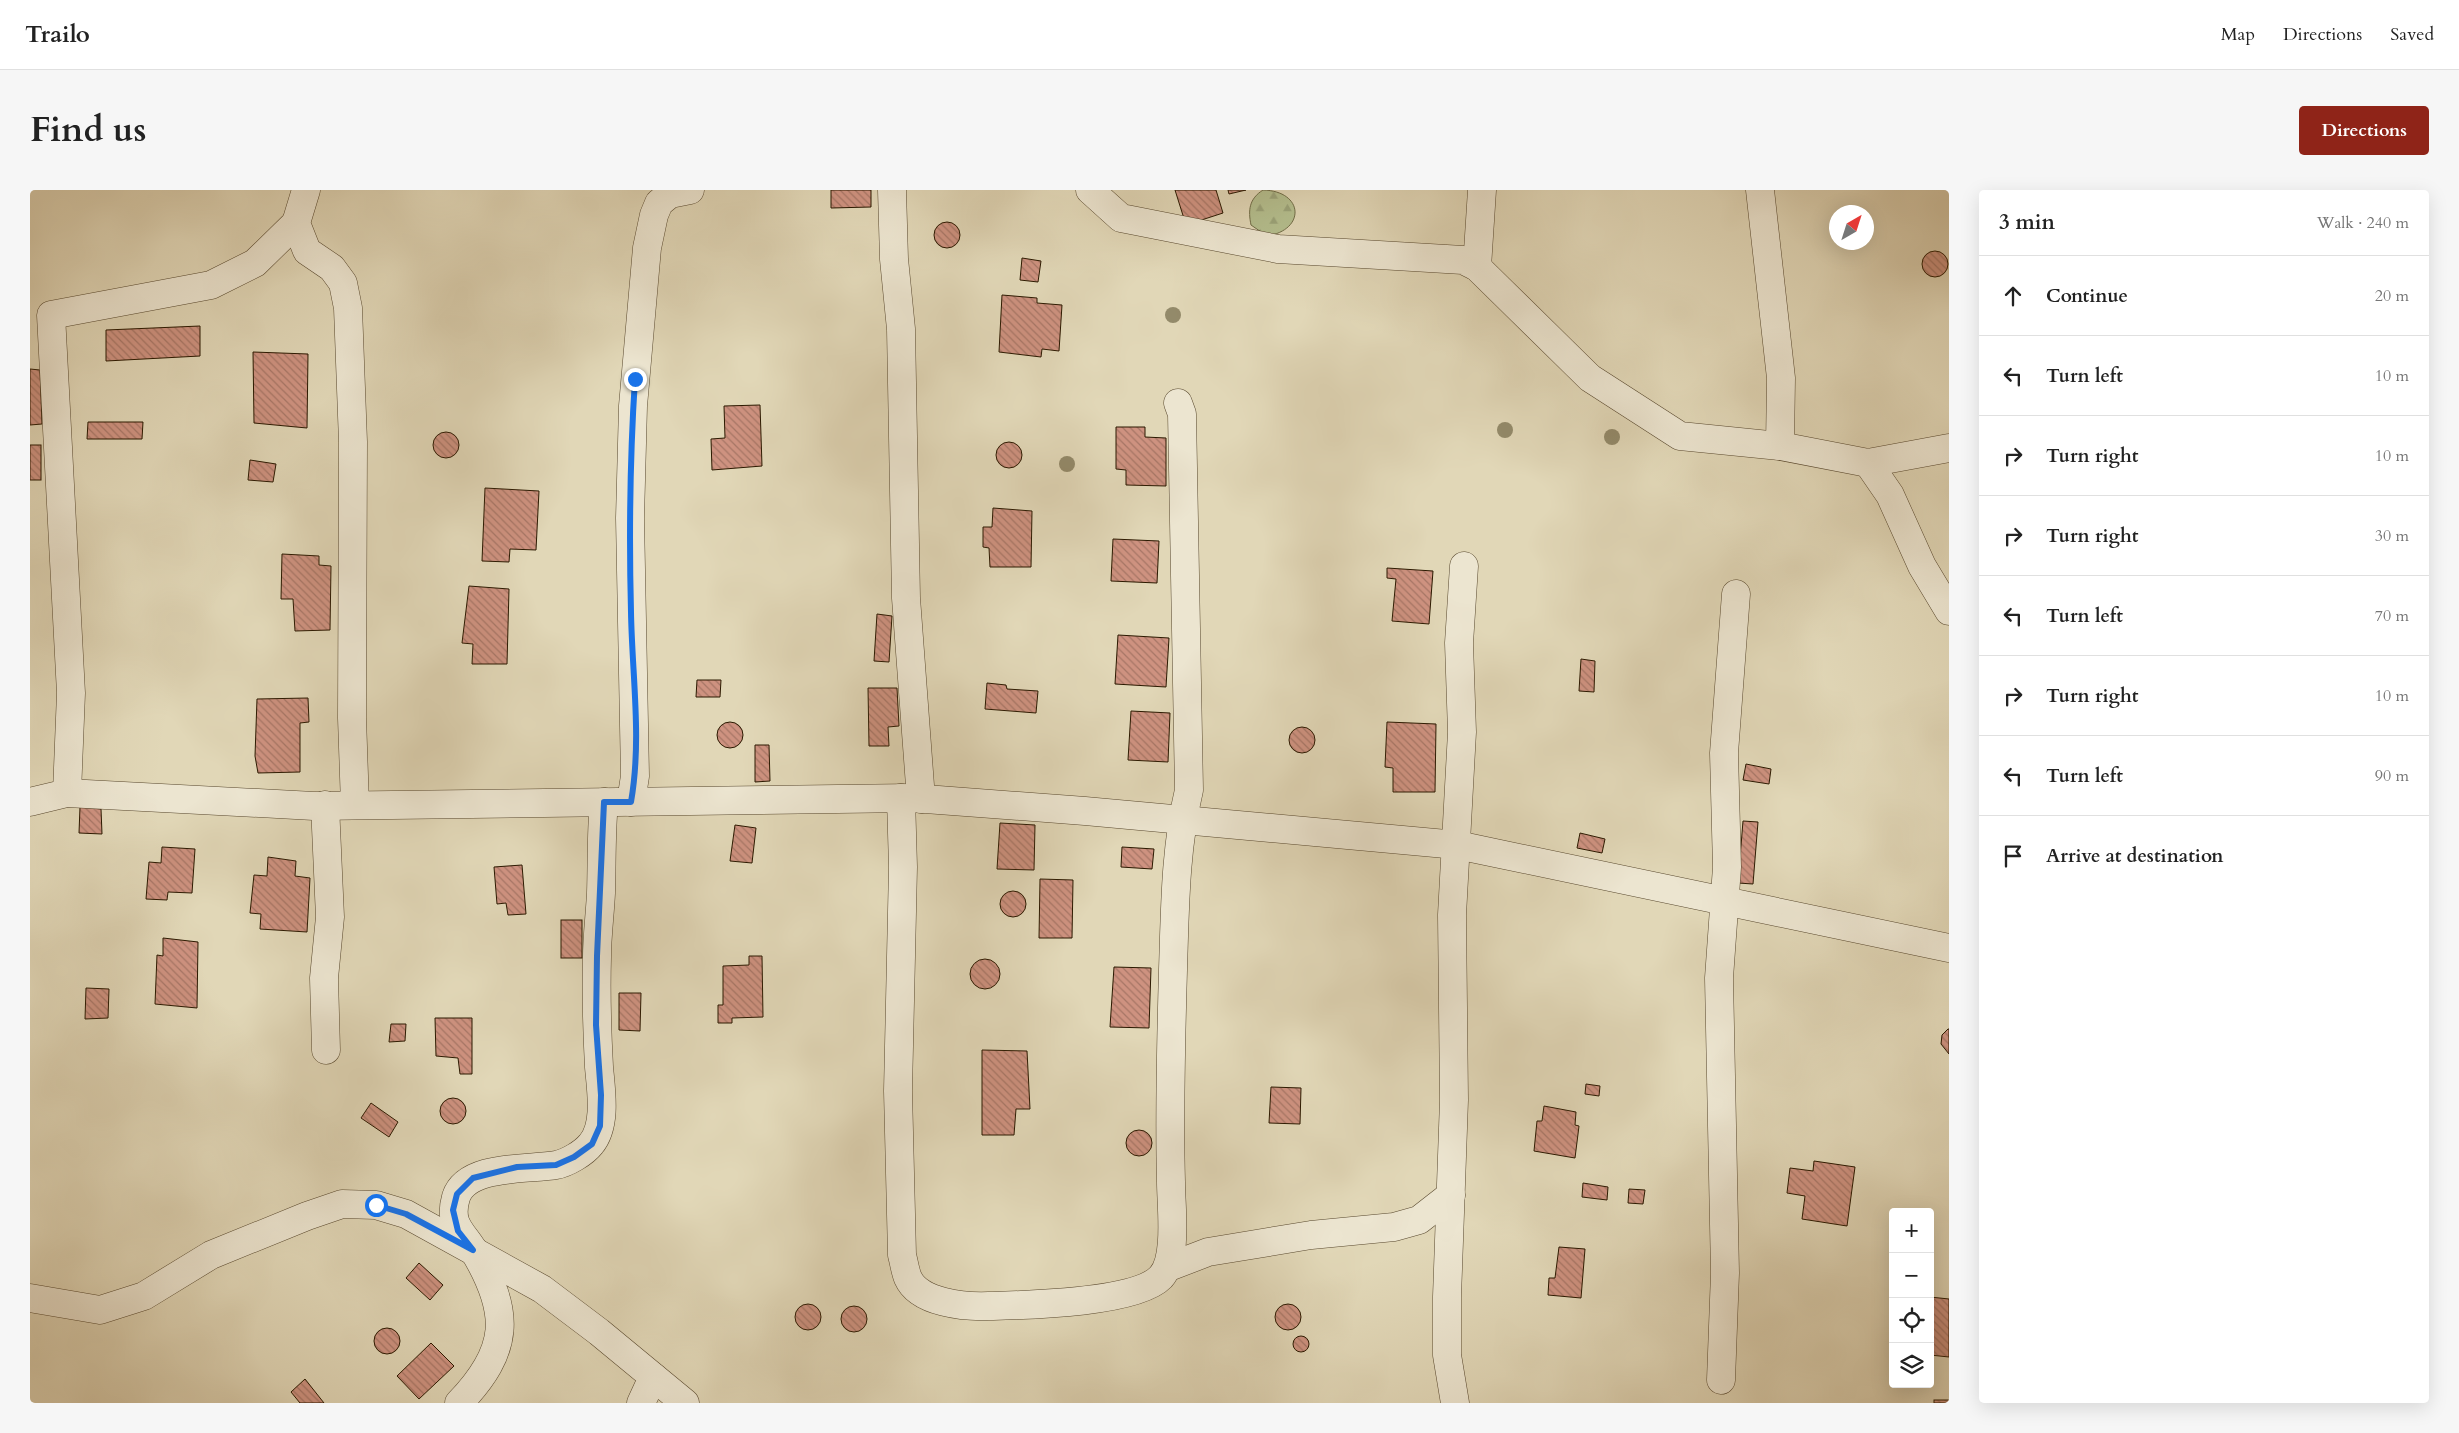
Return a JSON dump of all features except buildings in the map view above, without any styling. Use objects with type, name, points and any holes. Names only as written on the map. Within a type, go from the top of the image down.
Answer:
[{"type":"street","points":[[67,794],[72,693],[51,315],[211,285],[255,263],[296,223],[306,190]]},
{"type":"street","points":[[631,802],[635,776],[636,705],[631,613],[630,518],[633,406],[647,248],[654,215],[659,203],[670,194],[690,190]]},
{"type":"street","points":[[892,190],[894,259],[901,329],[911,799],[903,867],[898,1111],[902,1255],[908,1279],[923,1294],[965,1307],[1038,1304],[1143,1289],[1159,1279],[1169,1266],[1208,1252],[1311,1235],[1394,1227],[1419,1220],[1451,1196]]},
{"type":"street","points":[[1090,190],[1121,218],[1278,250],[1464,260],[1477,266],[1590,378],[1680,436],[1780,446],[1868,463],[1949,448]]},
{"type":"street","points":[[1477,266],[1482,190]]},
{"type":"street","points":[[1760,190],[1781,378],[1780,446]]},
{"type":"street","points":[[296,223],[307,251],[332,268],[342,283],[348,308],[354,442],[352,718],[355,806]]},
{"type":"street","points":[[1169,1266],[1172,1230],[1170,1129],[1175,896],[1182,820],[1189,790],[1182,414],[1178,403]]},
{"type":"street","points":[[1868,463],[1890,495],[1922,566],[1949,611]]},
{"type":"street","points":[[1455,1403],[1447,1355],[1447,1297],[1454,1100],[1452,915],[1462,732],[1458,643],[1464,566]]},
{"type":"street","points":[[1721,1380],[1725,1273],[1719,978],[1723,901],[1727,867],[1724,753],[1736,594]]},
{"type":"street","points":[[30,802],[67,794],[324,806],[911,799],[1182,820],[1457,845],[1949,948]]},
{"type":"street","points":[[458,1403],[470,1391],[498,1348],[501,1319],[494,1290],[473,1250],[458,1231],[453,1210],[457,1194],[473,1178],[517,1167],[556,1165],[574,1157],[592,1144],[600,1126],[597,966],[604,802]]},
{"type":"street","points":[[324,806],[330,917],[324,978],[326,1050]]},
{"type":"street","points":[[30,1298],[100,1310],[144,1296],[211,1255],[342,1204],[376,1205],[406,1214],[542,1289],[685,1403]]},
{"type":"street","points":[[641,1403],[653,1377]]},
{"type":"green space","points":[[1263,190],[1277,192],[1286,197],[1293,203],[1295,211],[1294,219],[1289,226],[1280,232],[1267,236],[1251,225],[1250,220],[1252,201]]},
{"type":"route","points":[[376,1205],[406,1214],[473,1250],[458,1231],[453,1210],[457,1194],[473,1178],[517,1167],[556,1165],[574,1157],[592,1144],[600,1126],[601,1095],[596,1025],[604,802],[631,802],[635,776],[636,705],[631,613],[630,518],[635,379]]}]
